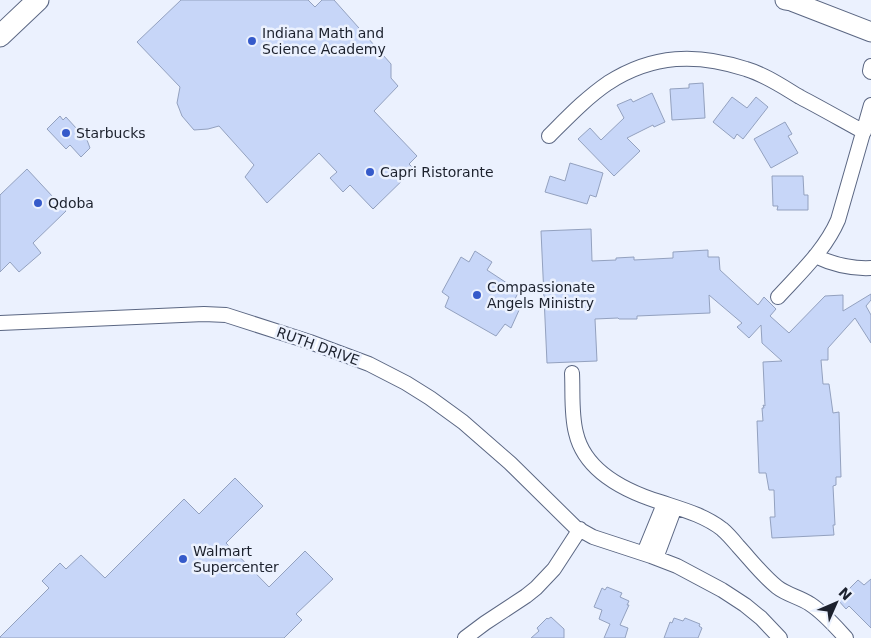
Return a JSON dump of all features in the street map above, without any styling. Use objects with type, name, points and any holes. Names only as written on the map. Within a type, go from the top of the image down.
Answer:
[{"type":"main road","points":[[0,36],[38,0]]},
{"type":"street","points":[[785,0],[871,32]]},
{"type":"street","points":[[549,136],[584,102],[618,78],[645,65],[685,58],[710,60],[748,69],[779,84],[864,132]]},
{"type":"street","points":[[871,66],[871,72]]},
{"type":"street","points":[[778,297],[815,256],[830,236],[838,220],[871,105]]},
{"type":"street","points":[[815,256],[827,262],[846,267],[871,268]]},
{"type":"street","name":"RUTH DRIVE","points":[[0,323],[208,314],[226,315],[370,364],[406,383],[463,422],[495,449],[568,520],[580,529],[593,537],[677,566],[734,597],[761,618],[780,638]]},
{"type":"street","points":[[572,373],[576,434],[583,453],[600,472],[620,486],[636,494],[698,516],[722,530],[778,588],[817,609],[846,638]]},
{"type":"street","points":[[650,556],[669,505]]},
{"type":"street","points":[[464,638],[526,596],[541,583],[562,559],[580,529]]},
{"type":"building","points":[[181,0],[308,0],[315,7],[322,0],[334,0],[391,64],[391,78],[398,86],[374,111],[417,156],[409,164],[414,169],[373,209],[350,185],[343,192],[330,178],[337,172],[319,153],[267,203],[245,177],[254,165],[219,126],[194,130],[182,116],[177,103],[180,87],[137,42]]},
{"type":"building","points":[[703,83],[705,118],[672,120],[670,89],[689,88],[689,84]]},
{"type":"building","points":[[652,93],[665,122],[654,127],[653,125],[627,138],[640,151],[614,176],[578,139],[590,128],[601,140],[624,118],[617,105],[631,99],[633,102]]},
{"type":"building","points":[[732,97],[747,108],[756,97],[768,107],[743,139],[737,134],[734,139],[713,122]]},
{"type":"building","points":[[60,116],[63,120],[66,117],[87,140],[90,148],[81,157],[70,145],[66,149],[47,129]]},
{"type":"building","points":[[785,122],[792,134],[788,136],[798,153],[771,168],[754,139]]},
{"type":"building","points":[[570,163],[603,173],[596,197],[590,195],[587,204],[545,192],[550,176],[565,181]]},
{"type":"building","points":[[27,169],[66,211],[33,243],[41,253],[19,272],[10,262],[0,272],[0,195]]},
{"type":"building","points":[[772,176],[803,176],[804,195],[808,195],[808,210],[777,210],[778,206],[773,206]]},
{"type":"building","points":[[591,229],[592,261],[634,257],[634,260],[673,258],[673,252],[708,250],[708,257],[719,257],[720,270],[758,305],[764,297],[776,309],[770,316],[789,333],[825,296],[843,295],[843,311],[871,294],[871,300],[866,306],[871,315],[871,343],[855,318],[828,348],[828,360],[821,360],[823,384],[829,384],[833,413],[839,412],[841,477],[836,477],[836,485],[833,486],[834,535],[772,538],[770,517],[775,517],[774,490],[769,490],[766,473],[759,473],[757,421],[763,421],[762,408],[764,408],[763,405],[765,406],[763,362],[782,361],[762,343],[761,325],[749,338],[737,327],[742,323],[709,295],[710,313],[637,316],[637,319],[595,319],[597,361],[547,363],[541,231]]},
{"type":"building","points":[[475,251],[492,262],[487,270],[519,291],[512,305],[520,308],[511,328],[505,324],[496,336],[445,307],[449,297],[442,292],[461,257],[469,262]]},
{"type":"building","name":"Walmart Supercenter","points":[[235,478],[263,506],[226,543],[269,587],[305,551],[333,579],[296,614],[302,620],[284,638],[0,638],[49,588],[42,581],[60,563],[66,569],[81,555],[105,578],[184,499],[199,514]]},
{"type":"building","points":[[871,579],[871,628],[849,606],[846,609],[838,600],[858,580],[864,585]]},
{"type":"building","points":[[607,587],[622,593],[620,597],[629,601],[620,625],[628,628],[625,638],[604,638],[610,624],[599,619],[602,610],[594,607],[602,588],[605,590]]},
{"type":"building","points":[[551,617],[564,629],[564,638],[531,638],[539,631],[537,628],[547,618]]},
{"type":"building","points":[[674,618],[683,621],[685,618],[700,624],[699,626],[702,628],[698,638],[664,638],[670,622],[672,623]]},
{"type":"place","name":"Indiana Math and Science Academy","points":[[252,41]]},
{"type":"place","name":"Starbucks","points":[[66,133]]},
{"type":"place","name":"Capri Ristorante","points":[[370,172]]},
{"type":"place","name":"Qdoba","points":[[38,203]]},
{"type":"place","name":"Compassionate Angels Ministry","points":[[477,295]]},
{"type":"place","name":"Walmart Supercenter","points":[[183,559]]}]
